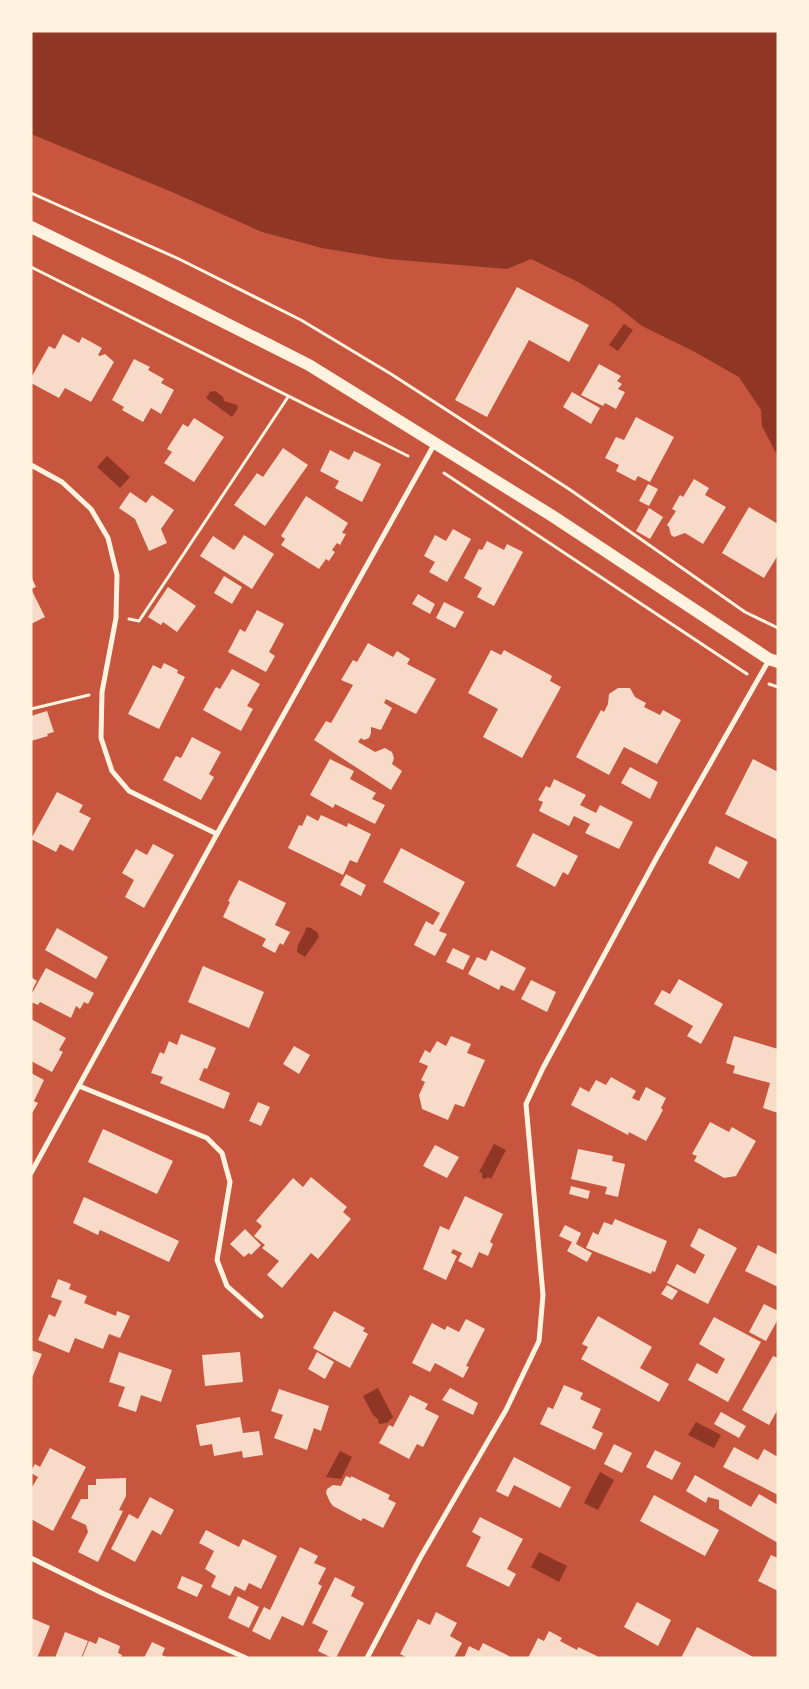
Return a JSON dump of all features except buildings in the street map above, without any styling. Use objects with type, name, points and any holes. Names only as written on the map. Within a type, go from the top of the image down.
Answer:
[{"type":"main road","points":[[31,228],[140,280],[309,366],[554,517],[774,661]]},
{"type":"street","points":[[31,1173],[435,443]]},
{"type":"street","points":[[31,465],[62,482],[91,508],[108,538],[117,575],[116,618],[102,692],[101,738],[112,771],[129,791],[217,834]]},
{"type":"street","points":[[367,1658],[420,1558],[506,1410],[539,1341],[542,1296],[526,1104],[543,1068],[657,857],[757,680],[774,661]]},
{"type":"street","points":[[79,1086],[207,1138],[222,1152],[230,1182],[217,1260],[227,1286],[261,1316]]},
{"type":"street","points":[[31,1558],[102,1593],[246,1658]]},
{"type":"path","points":[[31,193],[179,259],[301,320],[391,374],[569,489],[745,612],[778,628]]},
{"type":"path","points":[[31,267],[408,456]]},
{"type":"path","points":[[139,620],[288,396]]},
{"type":"path","points":[[444,473],[757,680],[778,686]]},
{"type":"path","points":[[31,710],[102,692]]},
{"type":"shaded area","points":[[31,31],[778,31],[778,457],[762,426],[761,410],[739,377],[693,351],[642,326],[613,303],[578,282],[531,259],[507,269],[388,259],[322,248],[262,232],[172,192],[31,134]]},
{"type":"shaded area","points":[[624,324],[633,330],[618,351],[609,345]]},
{"type":"shaded area","points":[[215,391],[223,397],[224,401],[237,405],[238,408],[232,417],[206,398],[210,392]]},
{"type":"shaded area","points":[[107,456],[130,477],[120,488],[97,467]]},
{"type":"shaded area","points":[[309,927],[317,932],[319,937],[305,957],[297,952],[297,948],[306,928]]},
{"type":"shaded area","points":[[494,1144],[506,1150],[491,1179],[488,1177],[485,1179],[482,1178],[482,1173],[479,1172]]},
{"type":"shaded area","points":[[378,1388],[393,1417],[387,1423],[379,1424],[378,1419],[373,1415],[363,1396]]},
{"type":"shaded area","points":[[696,1422],[721,1435],[714,1448],[688,1435]]},
{"type":"shaded area","points":[[340,1451],[352,1457],[341,1479],[326,1477]]},
{"type":"shaded area","points":[[600,1472],[614,1480],[598,1510],[584,1503]]},
{"type":"shaded area","points":[[539,1552],[567,1566],[559,1582],[531,1567]]}]
